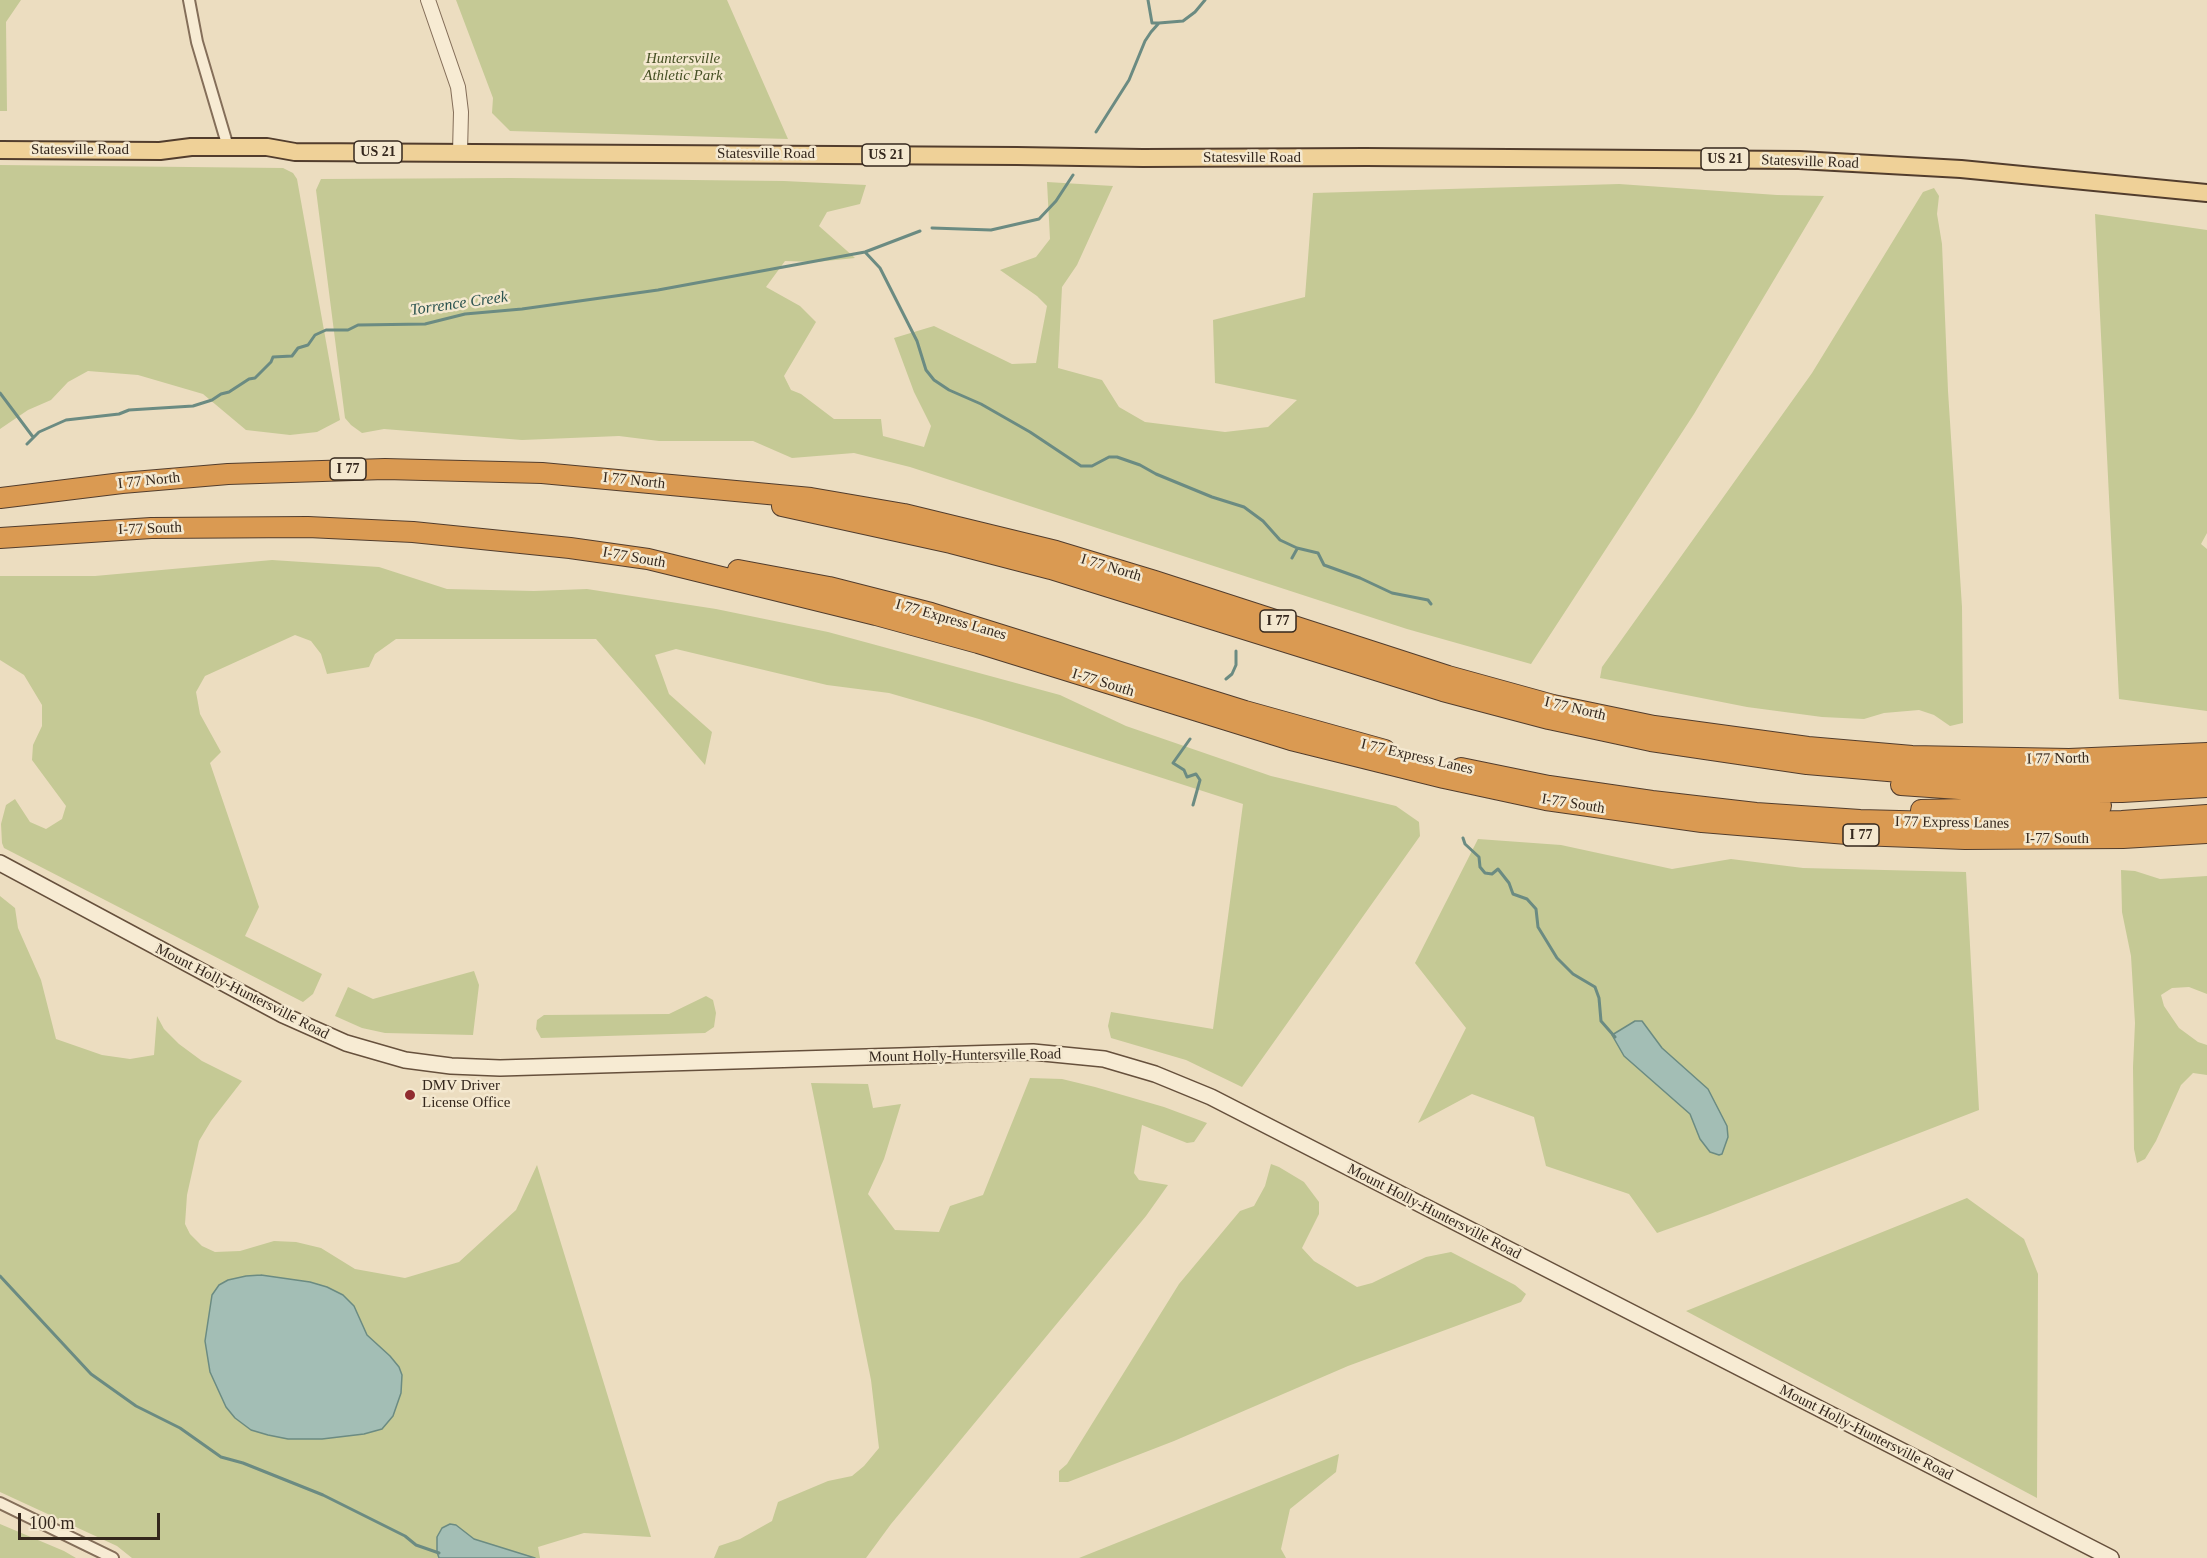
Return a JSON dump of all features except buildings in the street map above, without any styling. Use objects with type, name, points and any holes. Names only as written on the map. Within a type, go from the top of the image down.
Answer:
[{"type":"highway","name":"I 77 North","points":[[0,498],[122,483],[218,475],[375,469],[542,473],[772,493],[853,504],[1006,538],[1135,575],[1448,676],[1553,705],[1654,726],[1798,746],[1912,756],[2069,759],[2207,753]]},
{"type":"highway","name":"I 77","points":[[697,488],[951,543],[1051,569],[1356,665],[1498,706],[1620,735],[1754,758],[1858,769],[1965,776],[2069,777],[2207,771]]},
{"type":"highway","name":"I-77 South","points":[[0,538],[151,528],[319,528],[465,536],[648,559],[927,628],[1301,743],[1546,800],[1702,822],[1859,835],[1965,839],[2111,838],[2207,833]]},
{"type":"highway","name":"I 77 Express Lanes","points":[[648,559],[778,576],[880,600],[982,628],[1295,726],[1447,765],[1601,794],[1756,813],[1965,824],[2070,823],[2207,815]]},
{"type":"highway","points":[[1754,758],[1881,782],[1980,792],[2070,793],[2207,787]]},
{"type":"highway","points":[[1756,813],[2080,806],[2207,799]]},
{"type":"main road","name":"Statesville Road","points":[[160,151],[191,147],[267,147],[295,152],[1017,156],[1153,159],[1365,157],[1799,160],[1961,168],[2207,194]]},
{"type":"main road","name":"Statesville Road","points":[[0,150],[160,151],[191,155],[267,157],[295,152]]},
{"type":"main road","name":"Mount Holly-Huntersville Road","points":[[0,863],[283,1015],[346,1043],[405,1060],[451,1066],[500,1068],[1034,1052],[1104,1059],[1146,1071],[1211,1097],[2111,1558]]},
{"type":"street","points":[[189,0],[197,42],[228,147]]},
{"type":"street","points":[[428,0],[458,87],[461,112],[460,152]]},
{"type":"street","points":[[0,1503],[112,1558]]},
{"type":"green space","points":[[0,0],[21,0],[6,22],[7,111],[0,111]]},
{"type":"green space","name":"Huntersville Athletic Park","points":[[456,0],[727,0],[788,139],[510,131],[492,113],[493,98]]},
{"type":"green space","points":[[0,165],[283,168],[293,173],[297,179],[340,420],[317,432],[290,435],[246,430],[203,394],[138,375],[88,371],[68,382],[51,400],[28,410],[0,429]]},
{"type":"green space","points":[[510,178],[784,181],[866,185],[860,204],[827,212],[819,226],[855,258],[816,262],[785,261],[766,287],[800,306],[816,322],[784,376],[791,390],[801,394],[834,419],[881,419],[883,436],[924,447],[931,426],[914,392],[894,338],[934,326],[1012,364],[1036,363],[1047,306],[1037,296],[1000,270],[1036,257],[1050,239],[1047,182],[1113,186],[1077,265],[1062,287],[1058,368],[1102,380],[1119,407],[1145,422],[1225,432],[1268,427],[1297,400],[1215,383],[1213,320],[1305,297],[1313,193],[1619,184],[1824,196],[1694,414],[1531,664],[1407,629],[910,467],[854,453],[792,458],[753,441],[659,441],[619,436],[522,440],[384,429],[362,433],[345,418],[316,190],[321,179]]},
{"type":"green space","points":[[1934,188],[1939,196],[1937,214],[1942,244],[1948,391],[1962,607],[1963,723],[1950,726],[1934,715],[1919,710],[1884,713],[1864,719],[1822,717],[1747,707],[1600,678],[1602,667],[1812,373],[1923,192]]},
{"type":"green space","points":[[2095,214],[2207,230],[2207,533],[2201,544],[2207,549],[2207,711],[2119,699]]},
{"type":"green space","points":[[272,560],[379,567],[447,589],[534,591],[587,589],[716,609],[828,632],[1060,695],[1126,726],[1271,776],[1396,806],[1419,822],[1420,836],[1242,1087],[1186,1060],[1111,1038],[1108,1026],[1111,1012],[1213,1029],[1243,804],[979,719],[889,693],[827,685],[676,649],[655,655],[669,694],[712,732],[705,765],[596,639],[396,639],[375,654],[369,667],[327,674],[321,654],[311,641],[295,635],[205,676],[196,692],[200,714],[221,752],[210,763],[259,907],[245,936],[322,974],[313,994],[303,1002],[4,848],[2,843],[1,824],[6,805],[15,799],[30,822],[46,829],[62,819],[66,806],[32,760],[33,745],[42,726],[42,705],[24,675],[0,660],[0,576],[95,576]]},
{"type":"green space","points":[[1478,839],[1561,845],[1672,869],[1731,859],[1803,868],[1966,872],[1979,1110],[1657,1233],[1629,1194],[1546,1166],[1534,1117],[1472,1094],[1418,1123],[1466,1028],[1415,963]]},
{"type":"green space","points":[[2121,870],[2135,871],[2160,879],[2207,876],[2207,994],[2189,987],[2172,988],[2161,995],[2164,1006],[2179,1028],[2198,1042],[2207,1045],[2207,1075],[2193,1073],[2181,1085],[2156,1141],[2145,1159],[2137,1163],[2134,1149],[2135,1023],[2131,956],[2122,912]]},
{"type":"green space","points":[[0,896],[15,908],[18,928],[41,980],[56,1039],[102,1055],[130,1059],[154,1055],[157,1016],[164,1029],[179,1044],[202,1061],[242,1081],[211,1121],[199,1141],[187,1195],[185,1224],[190,1234],[202,1246],[215,1252],[240,1251],[274,1241],[296,1242],[321,1248],[355,1269],[405,1278],[459,1262],[516,1210],[537,1165],[651,1537],[584,1533],[538,1547],[540,1558],[132,1558],[117,1546],[0,1492]]},
{"type":"green space","points":[[474,971],[479,985],[473,1035],[385,1033],[362,1028],[335,1016],[348,987],[373,999]]},
{"type":"green space","points":[[706,996],[713,1000],[716,1013],[714,1027],[705,1033],[541,1038],[536,1029],[537,1020],[544,1015],[669,1014]]},
{"type":"green space","points":[[1030,1078],[1062,1079],[1095,1087],[1164,1107],[1207,1123],[1194,1142],[1187,1143],[1142,1125],[1134,1173],[1139,1180],[1168,1185],[1146,1216],[891,1524],[866,1558],[714,1558],[719,1546],[740,1539],[772,1521],[778,1502],[828,1481],[852,1476],[879,1448],[871,1380],[811,1083],[868,1084],[873,1108],[901,1104],[884,1159],[868,1194],[895,1230],[939,1232],[950,1206],[983,1195]]},
{"type":"green space","points":[[1271,1164],[1304,1182],[1319,1202],[1319,1214],[1302,1248],[1314,1261],[1357,1287],[1372,1283],[1426,1257],[1451,1252],[1515,1285],[1526,1294],[1521,1302],[1348,1366],[1174,1441],[1068,1482],[1059,1482],[1059,1471],[1067,1464],[1179,1284],[1240,1211],[1254,1206],[1265,1186]]},
{"type":"green space","points":[[1967,1198],[2024,1239],[2038,1274],[2037,1498],[1686,1311]]},
{"type":"green space","points":[[1339,1454],[1336,1472],[1290,1509],[1281,1549],[1286,1558],[1079,1558]]},
{"type":"green space","points":[[0,1524],[64,1551],[76,1558],[0,1558]]},
{"type":"water","points":[[1635,1021],[1642,1021],[1662,1048],[1708,1089],[1727,1126],[1728,1137],[1722,1154],[1710,1152],[1700,1139],[1690,1114],[1624,1056],[1612,1035]]},
{"type":"water","points":[[261,1275],[310,1282],[327,1287],[343,1295],[354,1306],[367,1335],[390,1356],[402,1375],[401,1393],[393,1416],[382,1429],[364,1434],[322,1439],[288,1439],[251,1430],[235,1418],[226,1407],[210,1372],[205,1341],[212,1295],[219,1285],[228,1280]]},
{"type":"water","points":[[450,1524],[456,1525],[474,1539],[535,1558],[439,1558],[437,1537],[442,1528]]},
{"type":"waterway","points":[[1148,0],[1152,23],[1159,23]]},
{"type":"waterway","name":"Torrence Creek","points":[[1096,132],[1129,80],[1151,32],[1159,23],[1183,21],[1205,0]]},
{"type":"waterway","name":"Torrence Creek","points":[[932,228],[991,230],[1039,219],[1056,201],[1073,175]]},
{"type":"waterway","name":"Torrence Creek","points":[[27,444],[39,432],[66,420],[119,414],[129,410],[193,406],[212,400],[249,379],[255,378],[273,357],[292,356],[298,348],[308,345],[315,335],[326,330],[348,330],[358,325],[425,324],[465,314],[522,309],[658,290],[865,252],[920,231]]},
{"type":"waterway","points":[[865,252],[880,268],[917,341],[926,370],[934,380],[949,390],[981,404],[1030,432],[1081,466],[1092,466],[1109,457],[1117,457],[1140,465],[1212,497],[1244,507],[1263,521],[1280,540],[1297,548],[1318,553],[1324,565],[1392,593],[1428,600],[1431,604]]},
{"type":"waterway","points":[[0,393],[33,437]]},
{"type":"waterway","points":[[1292,558],[1297,549]]},
{"type":"waterway","points":[[1226,679],[1232,674],[1236,665],[1236,651]]},
{"type":"waterway","points":[[1190,739],[1173,763],[1184,770],[1187,777],[1196,774],[1200,780],[1193,805]]},
{"type":"waterway","points":[[1463,838],[1465,844],[1479,857],[1480,867],[1485,873],[1492,874],[1498,869],[1509,883],[1513,894],[1527,899],[1536,909],[1538,927],[1557,958],[1573,974],[1595,987],[1599,998],[1601,1021],[1615,1037]]},
{"type":"waterway","points":[[0,1276],[91,1374],[136,1406],[180,1428],[221,1457],[243,1463],[323,1495],[405,1536],[416,1545],[439,1553]]},
{"type":"place","name":"DMV Driver License Office","points":[[410,1095]]}]
